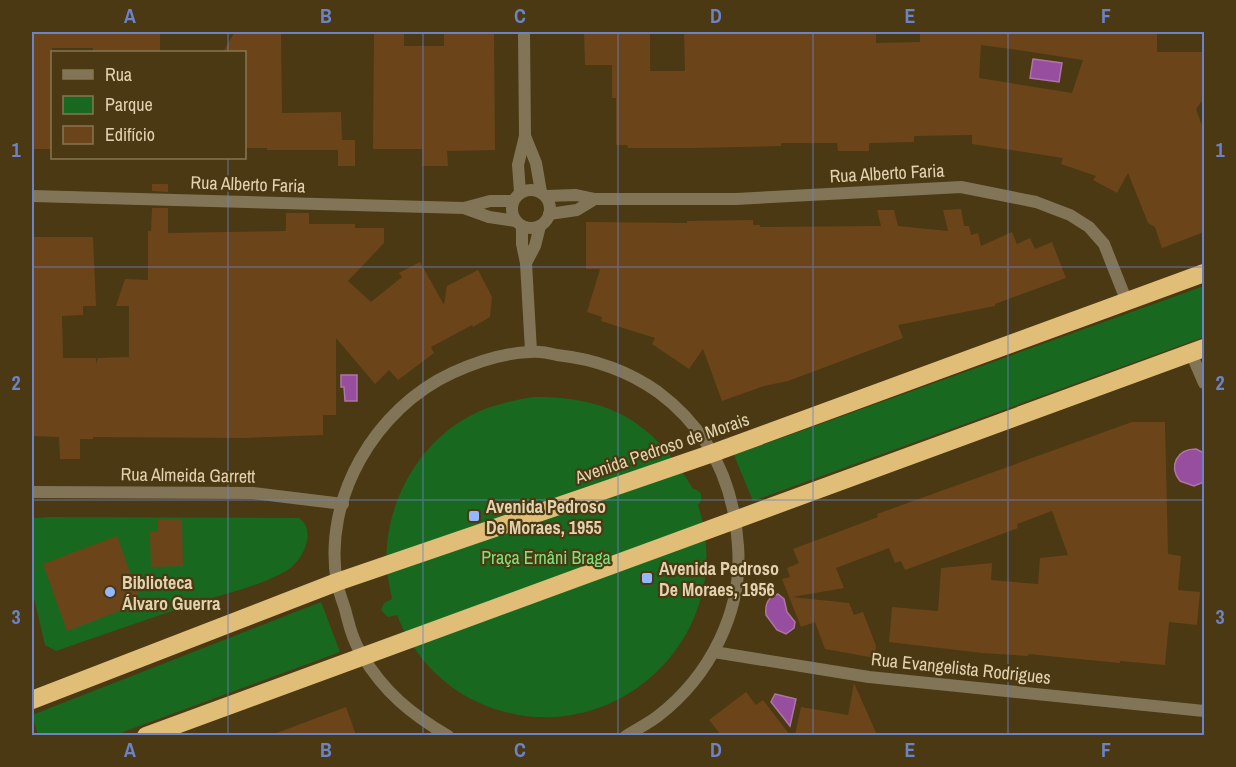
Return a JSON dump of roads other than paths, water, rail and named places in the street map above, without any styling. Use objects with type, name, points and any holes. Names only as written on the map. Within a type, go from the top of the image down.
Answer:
[{"type":"highway","name":"Avenida Pedroso de Morais","points":[[32,700],[337,582],[713,453],[1204,273]]},
{"type":"highway","points":[[146,735],[1198,351]]},
{"type":"street","points":[[524,32],[525,136],[518,165],[517,197],[512,215],[519,224],[526,263],[531,351]]},
{"type":"street","points":[[525,136],[550,208],[549,214],[540,226],[535,246],[526,263]]},
{"type":"street","name":"Rua Alberto Faria","points":[[544,194],[576,195],[595,199],[736,199],[961,187],[1036,202],[1070,215],[1089,227],[1104,244],[1127,302]]},
{"type":"street","points":[[517,197],[527,189],[544,194]]},
{"type":"street","name":"Rua Alberto Faria","points":[[32,196],[464,208],[517,197]]},
{"type":"street","name":"Rua Alberto Faria","points":[[549,214],[577,210],[595,199]]},
{"type":"street","name":"Rua Alberto Faria","points":[[464,208],[519,224]]},
{"type":"street","points":[[519,224],[534,228],[540,226]]},
{"type":"street","points":[[448,735],[418,718],[386,690],[362,655],[351,634],[337,582],[337,538],[342,504],[356,467],[377,433],[404,404],[435,381],[471,364],[531,351],[582,357],[614,367],[644,382],[671,402],[694,426],[713,453],[728,484],[736,518],[739,564],[732,610],[714,652],[689,688],[658,717],[626,735]]},
{"type":"street","points":[[1198,351],[1204,383]]},
{"type":"street","name":"Rua Almeida Garrett","points":[[32,492],[253,493],[342,504]]},
{"type":"street","name":"Rua Evangelista Rodrigues","points":[[714,652],[869,677],[1204,711]]},
{"type":"place","name":"Avenida Pedroso De Moraes, 1955","points":[[474,516]]},
{"type":"place","name":"Avenida Pedroso De Moraes, 1956","points":[[647,578]]},
{"type":"place","name":"Biblioteca Álvaro Guerra","points":[[110,592]]},
{"type":"park label","name":"Praça Ernâni Braga","points":[[546,557]]}]
